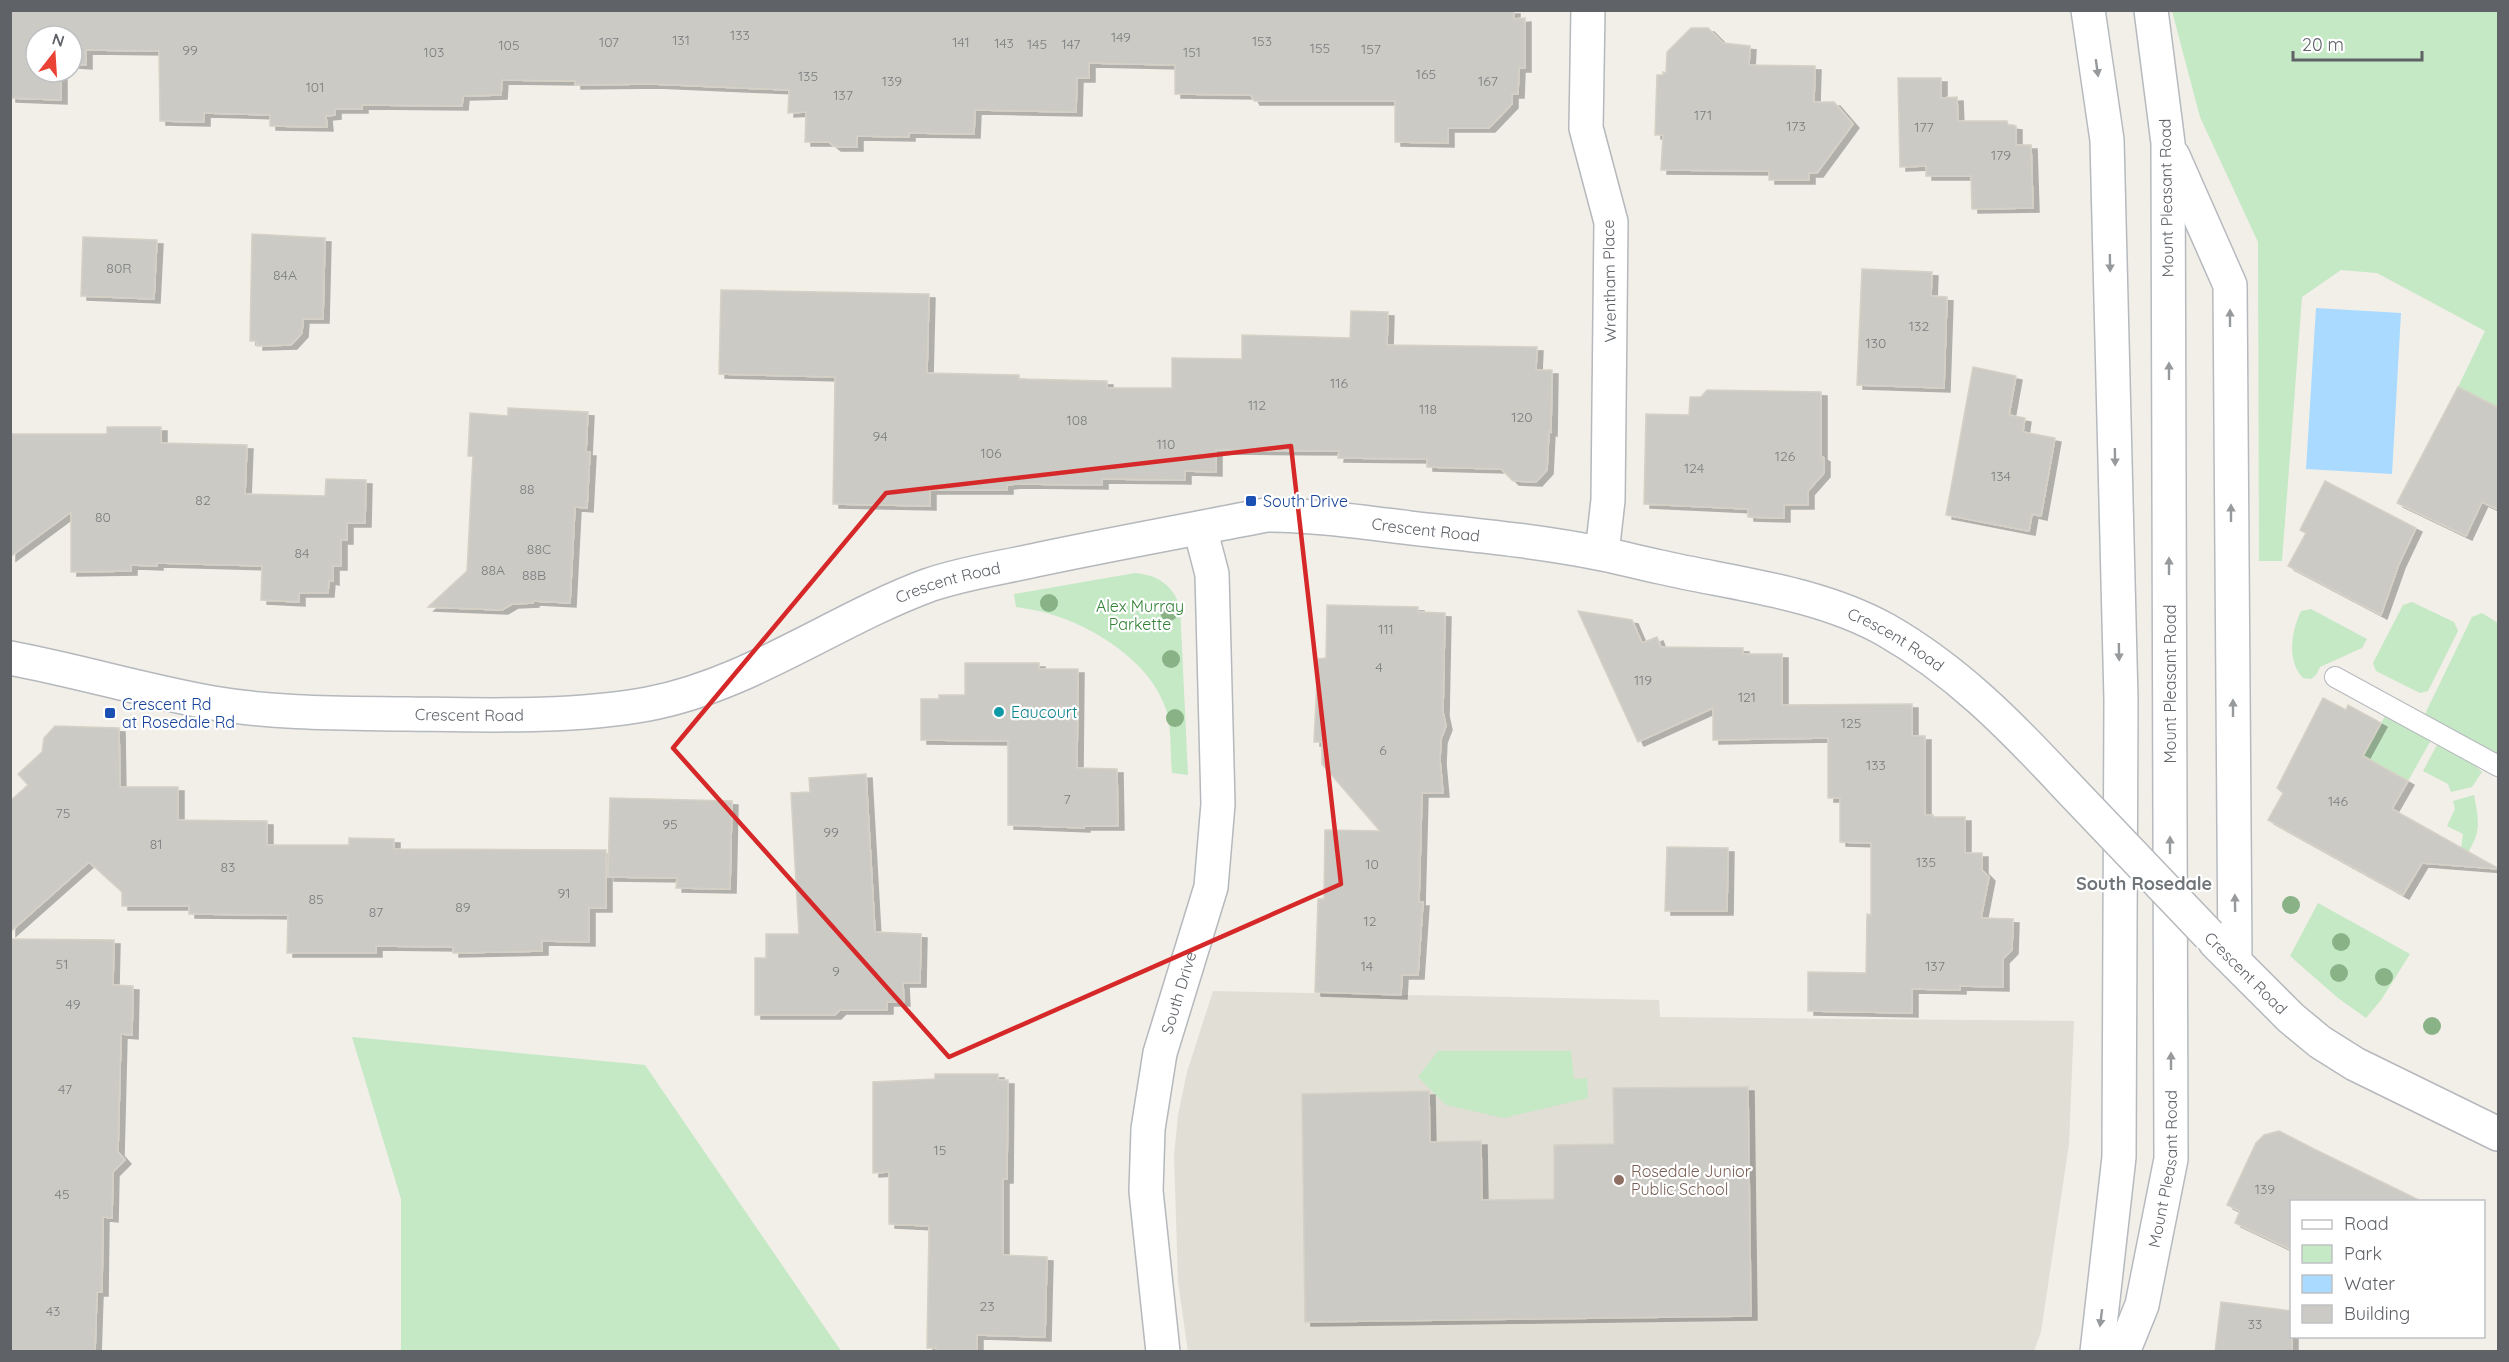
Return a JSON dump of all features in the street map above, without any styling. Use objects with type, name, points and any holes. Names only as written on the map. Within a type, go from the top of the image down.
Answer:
[{"type":"street","name":"Wrentham Place","points":[[1588,10],[1586,128],[1611,222],[1608,500],[1602,554]]},
{"type":"street","points":[[2088,10],[2107,140],[2121,700],[2119,1156],[2097,1352]]},
{"type":"street","name":"Mount Pleasant Road","points":[[2123,1352],[2142,1305],[2171,1159],[2168,143],[2151,10]]},
{"type":"street","points":[[2168,143],[2230,285],[2235,962]]},
{"type":"street","name":"Crescent Road","points":[[10,658],[71,669],[215,704],[255,708],[478,715],[581,711],[647,704],[707,689],[888,603],[961,574],[1266,514],[1296,515],[1485,537],[1602,554],[1806,600],[1842,611],[1884,629],[1923,653],[1965,684],[1996,711],[2291,1018],[2320,1042],[2355,1064],[2499,1134]]},
{"type":"street","name":"South Drive","points":[[1162,1352],[1146,1191],[1148,1129],[1160,1053],[1211,887],[1218,804],[1212,574],[1200,528]]},
{"type":"lane","points":[[2335,677],[2499,766]]},
{"type":"highlighted area","points":[[1291,446],[1341,884],[949,1057],[673,748],[886,493]]},
{"type":"shaded area","name":"Rosedale Junior Public School","points":[[1213,991],[1659,1000],[1660,1017],[2074,1021],[2069,1144],[2041,1332],[2034,1351],[1188,1352],[1178,1282],[1174,1156],[1178,1115],[1187,1072]]},
{"type":"green space","points":[[2172,11],[2498,11],[2498,408],[2458,387],[2485,331],[2377,273],[2341,270],[2302,297],[2282,561],[2259,561],[2258,242],[2200,117]]},
{"type":"green space","name":"Alex Murray Parkette","points":[[1135,573],[1151,576],[1163,582],[1173,592],[1180,606],[1188,775],[1172,773],[1166,709],[1147,676],[1133,661],[1101,636],[1083,627],[1047,613],[1016,607],[1014,594]]},
{"type":"green space","points":[[2412,602],[2454,622],[2458,631],[2428,691],[2420,693],[2376,671],[2373,663],[2403,605]]},
{"type":"green space","points":[[2311,609],[2367,639],[2362,648],[2320,667],[2311,679],[2303,678],[2298,671],[2294,663],[2292,645],[2301,611]]},
{"type":"green space","points":[[2482,613],[2498,623],[2498,754],[2425,714],[2472,617]]},
{"type":"green space","points":[[2385,716],[2431,740],[2408,781],[2363,756]]},
{"type":"green space","points":[[2437,745],[2473,763],[2482,772],[2472,787],[2451,792],[2448,784],[2423,771]]},
{"type":"green space","points":[[2474,795],[2478,830],[2463,861],[2460,856],[2463,834],[2447,826],[2455,809],[2453,801]]},
{"type":"green space","points":[[2318,903],[2410,954],[2381,1000],[2366,1018],[2338,998],[2290,956]]},
{"type":"green space","points":[[352,1037],[645,1065],[841,1351],[401,1351],[401,1199]]},
{"type":"green space","points":[[1438,1051],[1571,1051],[1574,1079],[1587,1078],[1588,1098],[1504,1118],[1446,1105],[1418,1077]]},
{"type":"water","points":[[2316,308],[2401,313],[2392,474],[2306,469]]},
{"type":"building","points":[[10,10],[1514,10],[1514,19],[1525,18],[1525,68],[1519,68],[1518,94],[1512,94],[1512,104],[1489,128],[1448,128],[1448,143],[1395,142],[1395,101],[1254,101],[1251,95],[1175,94],[1175,65],[1089,63],[1089,78],[1077,78],[1076,112],[975,110],[974,134],[909,133],[909,137],[857,136],[857,147],[835,147],[829,142],[805,142],[806,112],[788,113],[789,90],[652,84],[575,85],[575,81],[502,80],[501,95],[463,96],[462,106],[362,105],[362,109],[335,109],[335,115],[326,116],[327,127],[270,126],[270,115],[204,113],[204,122],[160,121],[159,51],[86,50],[86,65],[84,65],[84,24],[24,24],[24,84],[61,84],[61,100],[10,98]]},
{"type":"building","points":[[1691,28],[1708,28],[1723,43],[1750,46],[1749,65],[1815,66],[1814,102],[1834,102],[1853,124],[1817,173],[1809,173],[1809,180],[1769,180],[1769,171],[1661,170],[1663,135],[1655,135],[1657,75],[1666,73],[1667,52]]},
{"type":"building","points":[[1898,78],[1941,78],[1941,98],[1957,97],[1958,121],[2007,121],[2008,125],[2016,126],[2016,145],[2031,145],[2033,208],[1972,209],[1971,176],[1926,176],[1926,166],[1900,167]]},
{"type":"building","points":[[252,234],[325,238],[323,319],[303,319],[302,333],[291,345],[257,346],[257,341],[250,341]]},
{"type":"building","points":[[83,237],[157,240],[154,299],[81,296]]},
{"type":"building","points":[[1862,269],[1932,272],[1931,296],[1947,297],[1944,388],[1857,385]]},
{"type":"building","points":[[721,290],[929,294],[927,373],[1019,375],[1019,379],[1107,381],[1107,388],[1172,388],[1172,358],[1242,359],[1242,335],[1350,338],[1351,311],[1388,312],[1387,345],[1537,347],[1536,370],[1552,370],[1551,432],[1549,431],[1547,470],[1536,482],[1513,481],[1501,469],[1427,467],[1427,459],[1338,458],[1339,451],[1216,450],[1216,472],[1185,471],[1185,480],[1102,479],[1102,485],[1017,484],[1007,485],[1007,490],[930,490],[930,506],[833,504],[835,377],[719,374]]},
{"type":"building","points":[[1973,367],[2016,376],[2009,415],[2025,418],[2023,432],[2055,438],[2041,516],[2032,514],[2029,531],[1946,515]]},
{"type":"building","points":[[2458,387],[2499,408],[2499,510],[2482,502],[2466,536],[2397,503]]},
{"type":"building","points":[[1707,390],[1821,392],[1821,456],[1824,458],[1824,473],[1808,491],[1808,505],[1784,505],[1784,518],[1748,517],[1748,509],[1644,504],[1646,414],[1689,415],[1690,397],[1701,397]]},
{"type":"building","points":[[508,408],[588,412],[586,452],[590,452],[587,508],[575,507],[570,603],[533,601],[533,603],[512,604],[502,610],[428,607],[467,571],[473,456],[468,456],[470,413],[508,416]]},
{"type":"building","points":[[107,427],[161,427],[161,443],[247,445],[245,494],[325,496],[326,479],[366,480],[365,523],[347,523],[347,540],[341,540],[341,566],[333,566],[333,581],[329,580],[328,593],[299,593],[299,602],[261,600],[262,566],[157,563],[157,566],[131,565],[131,571],[71,572],[71,512],[10,557],[10,434],[107,434]]},
{"type":"building","points":[[2325,481],[2416,528],[2399,564],[2381,615],[2288,566],[2306,533],[2300,530]]},
{"type":"building","points":[[1327,605],[1418,607],[1418,612],[1445,613],[1443,712],[1446,726],[1441,739],[1440,760],[1443,793],[1422,793],[1419,902],[1423,902],[1418,975],[1402,975],[1401,995],[1315,992],[1318,899],[1324,899],[1325,830],[1380,831],[1322,764],[1322,742],[1314,742],[1318,659],[1326,658]]},
{"type":"building","points":[[1578,611],[1632,620],[1642,643],[1657,637],[1661,647],[1743,648],[1743,654],[1782,654],[1782,705],[1912,704],[1912,736],[1925,736],[1925,815],[1965,817],[1965,853],[1982,853],[1982,870],[1989,877],[1981,918],[2013,919],[2012,950],[2003,959],[2003,987],[1960,986],[1960,990],[1912,989],[1912,1013],[1808,1011],[1808,972],[1866,973],[1867,914],[1871,915],[1871,843],[1840,842],[1840,798],[1828,798],[1828,738],[1713,740],[1713,708],[1638,742]]},
{"type":"building","points":[[965,663],[1039,663],[1039,669],[1078,669],[1077,768],[1117,769],[1118,826],[1084,826],[1084,828],[1008,825],[1008,741],[921,740],[921,699],[939,699],[939,695],[965,695]]},
{"type":"building","points":[[2323,698],[2346,710],[2348,705],[2381,723],[2363,756],[2408,781],[2392,809],[2499,869],[2422,863],[2403,895],[2268,820],[2283,793],[2277,788]]},
{"type":"building","points":[[55,726],[119,728],[120,787],[178,787],[178,820],[267,821],[267,845],[349,845],[349,838],[394,839],[394,849],[606,850],[606,908],[589,908],[589,942],[542,941],[542,951],[453,953],[453,947],[376,946],[376,953],[287,953],[288,915],[189,914],[189,906],[122,906],[122,892],[89,862],[10,932],[10,801],[28,785],[18,774],[42,752],[44,738]]},
{"type":"building","points":[[866,774],[875,932],[921,934],[920,983],[903,983],[904,1002],[887,1002],[887,1010],[840,1010],[835,1015],[755,1015],[755,958],[766,958],[766,934],[799,934],[791,793],[810,792],[809,778]]},
{"type":"building","points":[[610,798],[732,801],[730,889],[676,888],[677,878],[608,877]]},
{"type":"building","points":[[1667,847],[1728,848],[1727,911],[1665,911]]},
{"type":"building","points":[[10,939],[114,940],[113,985],[133,986],[132,1035],[121,1034],[118,1152],[125,1160],[113,1172],[112,1218],[103,1217],[102,1292],[97,1292],[95,1352],[10,1352]]},
{"type":"building","points":[[935,1074],[998,1074],[998,1080],[1008,1080],[1007,1179],[1003,1179],[1003,1255],[1047,1257],[1045,1337],[977,1335],[977,1352],[936,1352],[936,1348],[927,1348],[929,1226],[889,1224],[889,1172],[873,1173],[873,1082],[935,1079]]},
{"type":"building","points":[[1748,1087],[1751,1316],[1305,1322],[1302,1094],[1429,1091],[1430,1142],[1481,1141],[1482,1200],[1554,1199],[1554,1145],[1614,1144],[1613,1088]]},
{"type":"building","points":[[2279,1131],[2419,1200],[2290,1200],[2290,1249],[2235,1223],[2240,1211],[2227,1205],[2256,1143],[2264,1135]]},
{"type":"building","points":[[2221,1302],[2290,1311],[2292,1352],[2215,1352]]},
{"type":"place","name":"South Drive","points":[[1251,501]]},
{"type":"place","name":"Eaucourt","points":[[999,712]]},
{"type":"place","name":"Crescent Rd at Rosedale Rd","points":[[110,713]]},
{"type":"place","name":"Rosedale Junior Public School","points":[[1619,1180]]},
{"type":"district","name":"South Rosedale","points":[[2144,884]]}]
